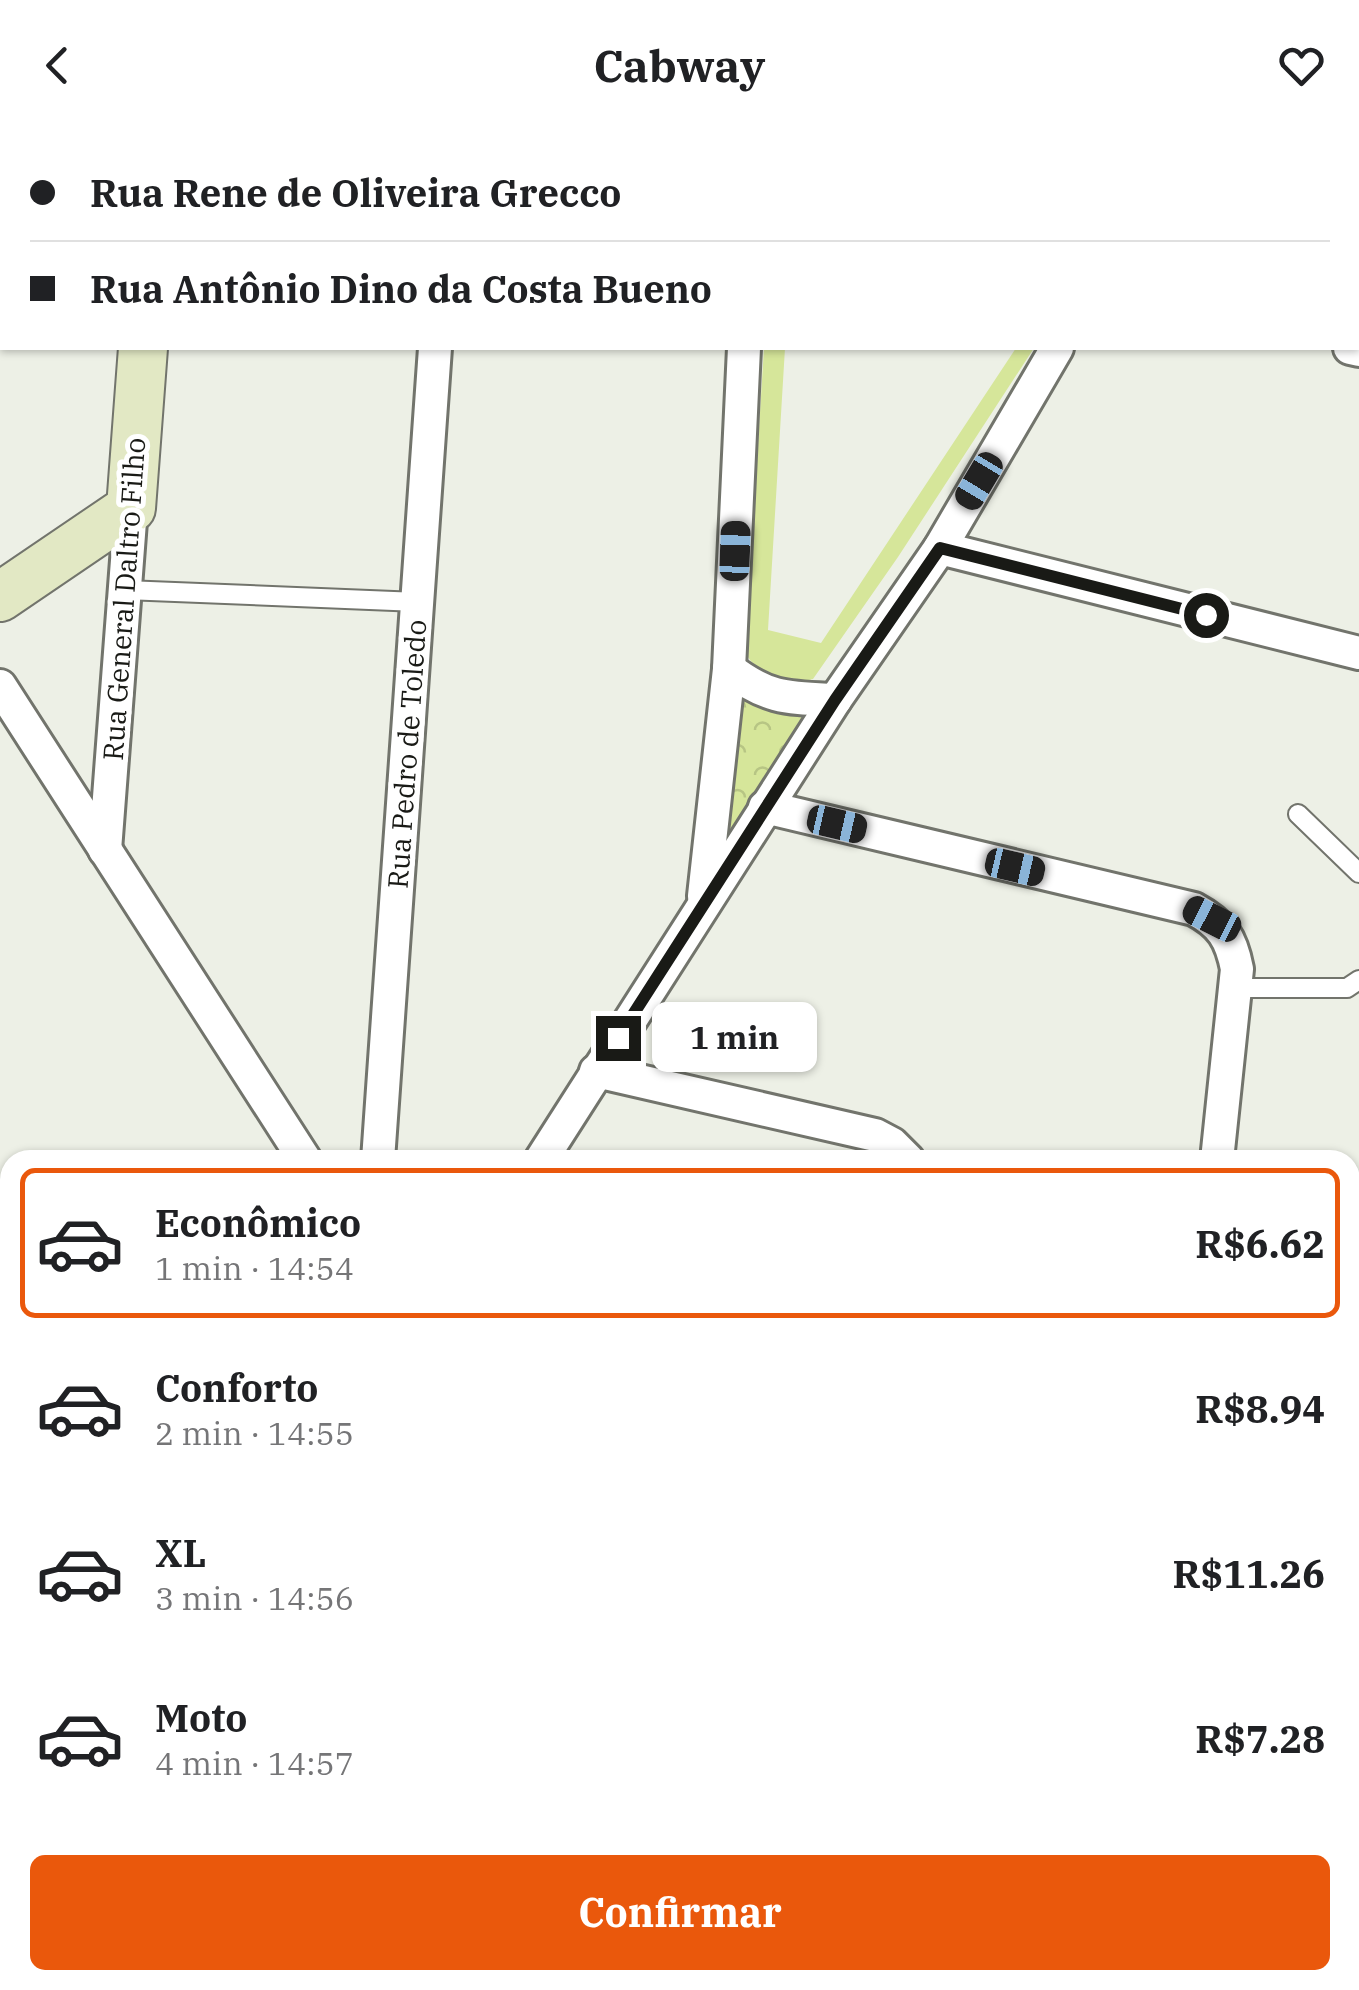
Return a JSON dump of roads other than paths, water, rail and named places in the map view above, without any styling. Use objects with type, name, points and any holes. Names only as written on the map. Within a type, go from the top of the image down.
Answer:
[{"type":"main road","name":"Rua General Daltro Filho","points":[[131,508],[143,350]]},
{"type":"main road","points":[[0,597],[131,508]]},
{"type":"street","name":"Rua Pedro de Toledo","points":[[379,1150],[435,350]]},
{"type":"street","points":[[703,904],[730,669],[744,350]]},
{"type":"street","points":[[547,1150],[835,700],[940,548],[1056,350]]},
{"type":"street","name":"Rua General Daltro Filho","points":[[105,850],[131,508]]},
{"type":"street","points":[[940,548],[1359,654]]},
{"type":"street","points":[[730,669],[757,690],[783,697],[835,700]]},
{"type":"street","points":[[0,686],[299,1150]]},
{"type":"street","points":[[766,807],[1194,910],[1212,919],[1231,940],[1237,969],[1218,1150]]},
{"type":"street","points":[[596,1071],[875,1135],[898,1150]]},
{"type":"lane","points":[[125,590],[418,602]]},
{"type":"lane","points":[[1298,814],[1359,873]]},
{"type":"lane","points":[[1236,988],[1347,988],[1359,980]]}]
